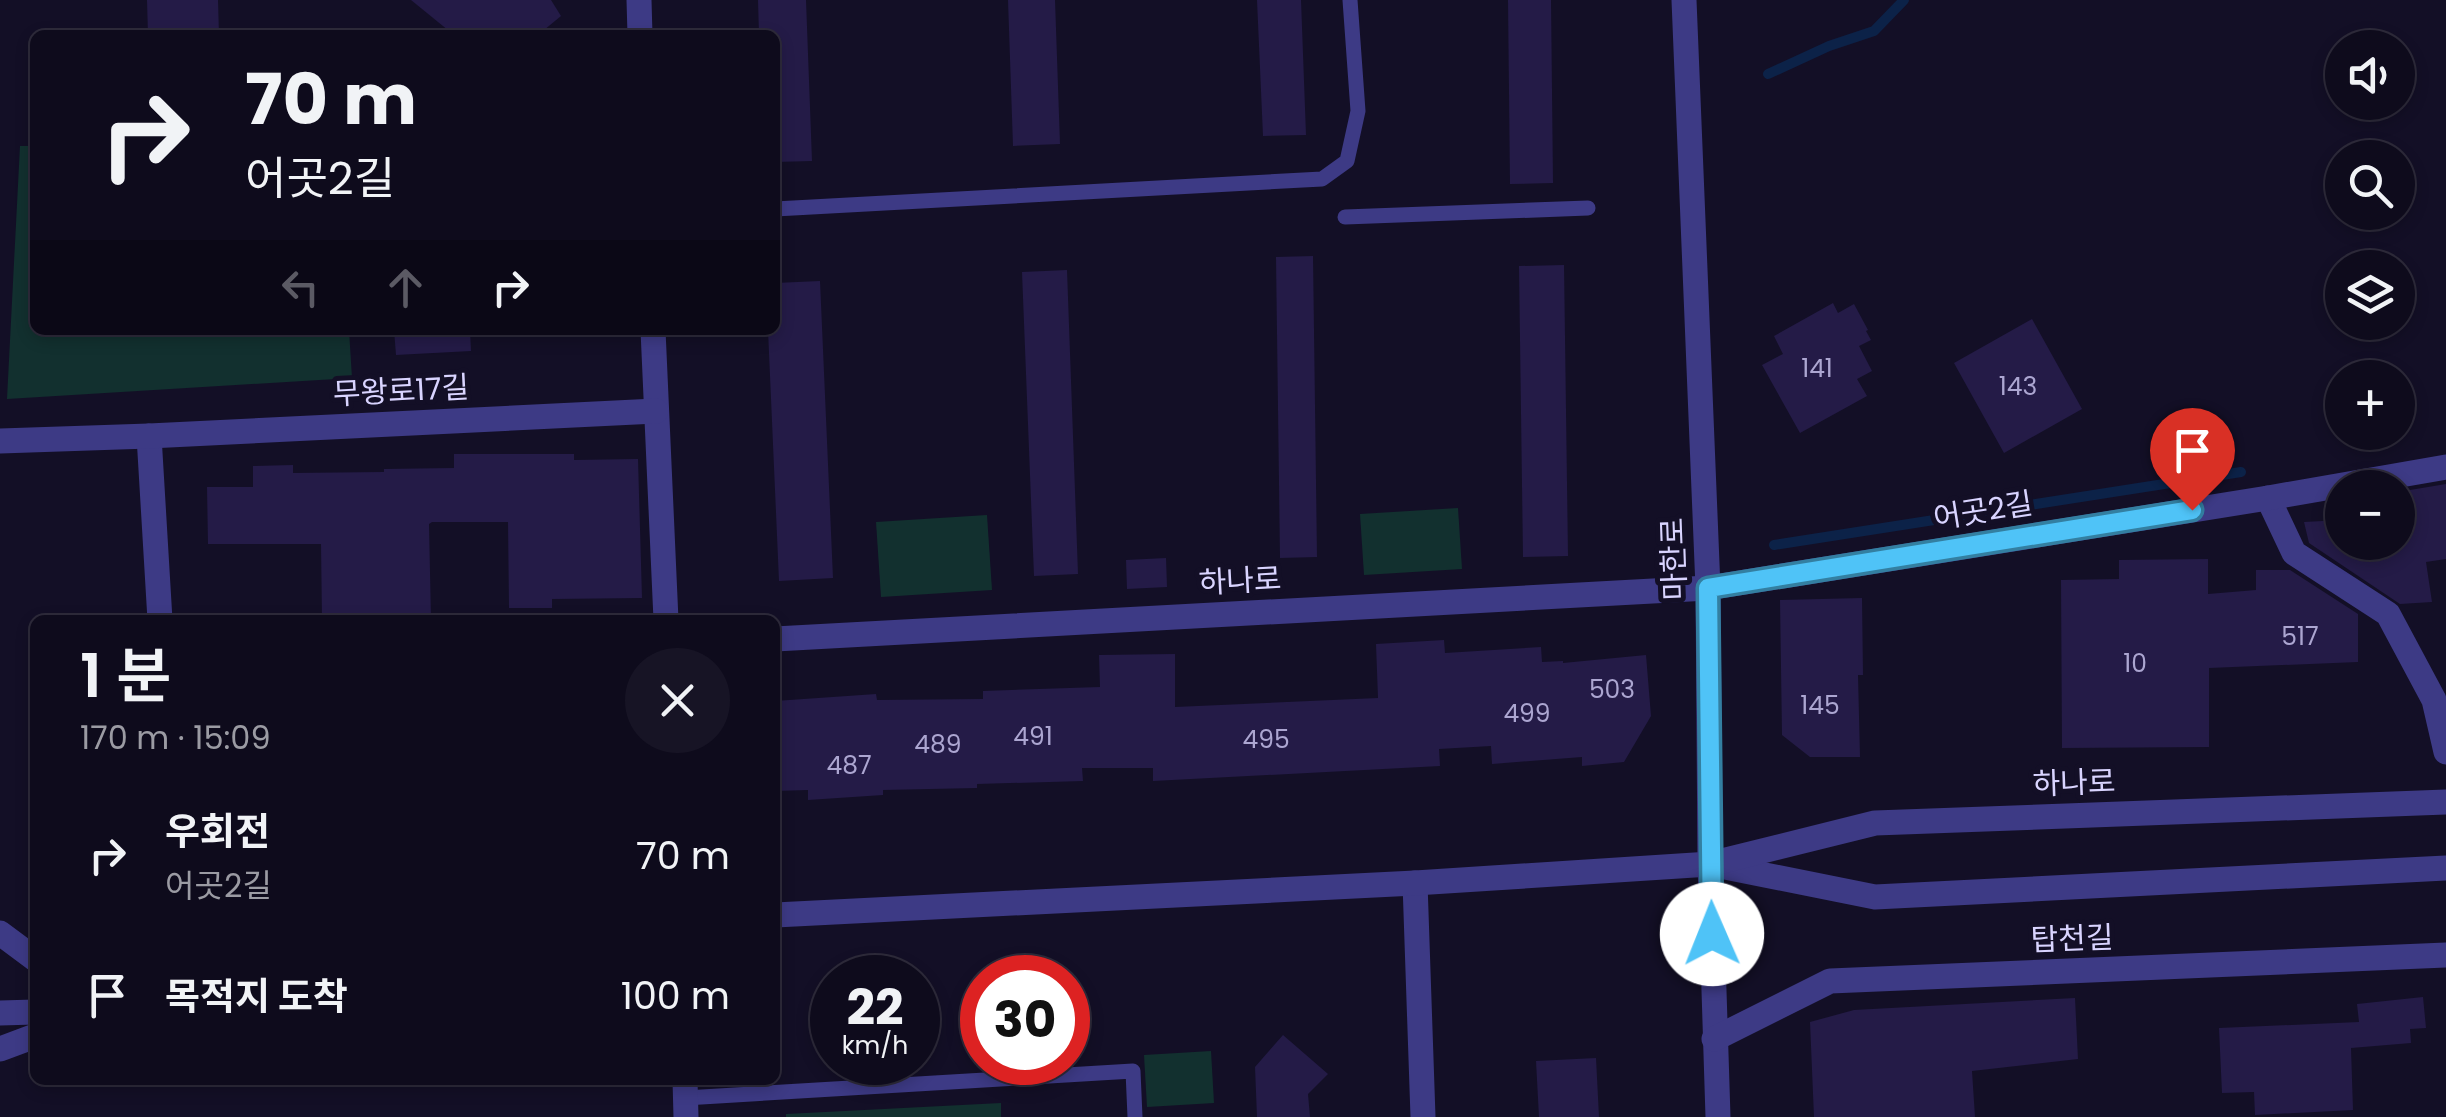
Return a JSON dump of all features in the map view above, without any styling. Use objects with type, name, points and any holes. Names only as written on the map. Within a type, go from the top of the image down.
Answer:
[{"type":"street","points":[[638,0],[640,30]]},
{"type":"street","name":"마한로","points":[[1684,0],[1708,588],[1710,864],[1718,1117]]},
{"type":"street","points":[[653,335],[666,615]]},
{"type":"street","name":"무왕로17길","points":[[0,442],[656,410]]},
{"type":"street","points":[[149,436],[160,615]]},
{"type":"street","name":"어곳2길","points":[[1708,588],[2446,468]]},
{"type":"street","points":[[2268,498],[2294,553],[2388,614],[2434,700],[2446,752]]},
{"type":"street","name":"하나로","points":[[780,638],[1708,588]]},
{"type":"street","name":"하나로","points":[[780,915],[1710,864],[1875,823],[2446,802]]},
{"type":"street","name":"하나로","points":[[1710,864],[1874,896],[2446,868]]},
{"type":"street","points":[[1415,882],[1423,1117]]},
{"type":"street","points":[[0,932],[30,954]]},
{"type":"street","name":"탑천길","points":[[1714,1039],[1830,982],[2446,955]]},
{"type":"street","points":[[0,1014],[30,1012]]},
{"type":"street","points":[[0,1049],[30,1038]]},
{"type":"lane","points":[[780,209],[1322,179],[1347,160],[1358,111],[1350,0]]},
{"type":"lane","points":[[1345,217],[1588,208]]},
{"type":"lane","points":[[685,1098],[1133,1071],[1135,1117]]},
{"type":"green space","points":[[20,146],[30,146],[30,335],[349,335],[352,378],[7,399]]},
{"type":"green space","points":[[1458,508],[1462,569],[1364,575],[1360,514]]},
{"type":"green space","points":[[987,515],[992,590],[881,597],[876,522]]},
{"type":"green space","points":[[1211,1051],[1214,1103],[1147,1107],[1144,1055]]},
{"type":"green space","points":[[1001,1103],[1001,1117],[786,1117],[786,1114]]},
{"type":"building","points":[[147,0],[218,0],[219,30],[148,30]]},
{"type":"building","points":[[411,0],[551,0],[561,16],[544,30],[448,30]]},
{"type":"building","points":[[758,0],[806,0],[812,161],[780,162],[780,30],[759,30]]},
{"type":"building","points":[[1008,0],[1055,0],[1060,144],[1013,146]]},
{"type":"building","points":[[1257,0],[1301,0],[1306,135],[1263,136]]},
{"type":"building","points":[[1508,0],[1551,0],[1553,183],[1510,184]]},
{"type":"building","points":[[1313,256],[1317,557],[1280,558],[1276,257]]},
{"type":"building","points":[[1564,265],[1568,556],[1523,557],[1519,266]]},
{"type":"building","points":[[1067,270],[1078,574],[1034,576],[1022,272]]},
{"type":"building","points":[[820,281],[833,578],[779,581],[768,335],[780,335],[780,283]]},
{"type":"building","points":[[1833,303],[1838,313],[1854,304],[1868,330],[1871,340],[1859,346],[1872,371],[1857,379],[1867,396],[1800,433],[1762,365],[1783,354],[1774,336]]},
{"type":"building","points":[[2032,319],[2082,409],[2004,453],[1954,363]]},
{"type":"building","points":[[394,335],[470,335],[471,351],[396,355]]},
{"type":"building","points":[[454,454],[574,454],[574,460],[638,459],[642,598],[552,599],[552,608],[509,608],[508,522],[429,524],[431,615],[322,615],[321,544],[208,544],[207,487],[253,487],[253,466],[293,465],[293,473],[454,468]]},
{"type":"building","points":[[2446,484],[2446,559],[2426,562],[2432,602],[2400,604],[2334,560],[2415,560],[2415,489]]},
{"type":"building","points":[[2325,521],[2325,554],[2309,543],[2304,522]]},
{"type":"building","points":[[1166,558],[1167,587],[1127,589],[1126,560]]},
{"type":"building","points":[[2208,559],[2208,594],[2256,590],[2256,570],[2290,570],[2358,614],[2358,662],[2209,668],[2209,747],[2062,748],[2061,580],[2119,579],[2119,560]]},
{"type":"building","points":[[1862,598],[1863,675],[1858,675],[1860,757],[1810,757],[1782,735],[1780,600]]},
{"type":"building","points":[[1444,640],[1445,653],[1541,647],[1542,662],[1563,663],[1646,655],[1651,716],[1624,762],[1582,766],[1582,757],[1492,764],[1491,746],[1439,749],[1440,766],[1153,781],[1153,768],[1082,768],[1083,781],[883,790],[883,795],[808,800],[808,790],[780,791],[780,701],[876,694],[877,700],[983,699],[983,691],[1100,687],[1099,655],[1175,654],[1175,707],[1378,698],[1376,644]]},
{"type":"building","points":[[2423,997],[2426,1028],[2410,1029],[2411,1043],[2351,1048],[2353,1110],[2255,1115],[2254,1092],[2222,1093],[2219,1028],[2359,1022],[2357,1004]]},
{"type":"building","points":[[2075,998],[2078,1059],[1972,1071],[1975,1117],[1814,1117],[1810,1022],[1854,1010]]},
{"type":"building","points":[[1283,1035],[1328,1074],[1308,1094],[1310,1117],[1257,1117],[1255,1067]]},
{"type":"building","points":[[1596,1058],[1599,1117],[1539,1117],[1536,1061]]},
{"type":"waterway","points":[[1768,74],[1829,46],[1874,31],[1904,0]]},
{"type":"waterway","points":[[1774,545],[2241,472]]},
{"type":"route","points":[[1712,934],[1708,588],[2192,510]]}]
